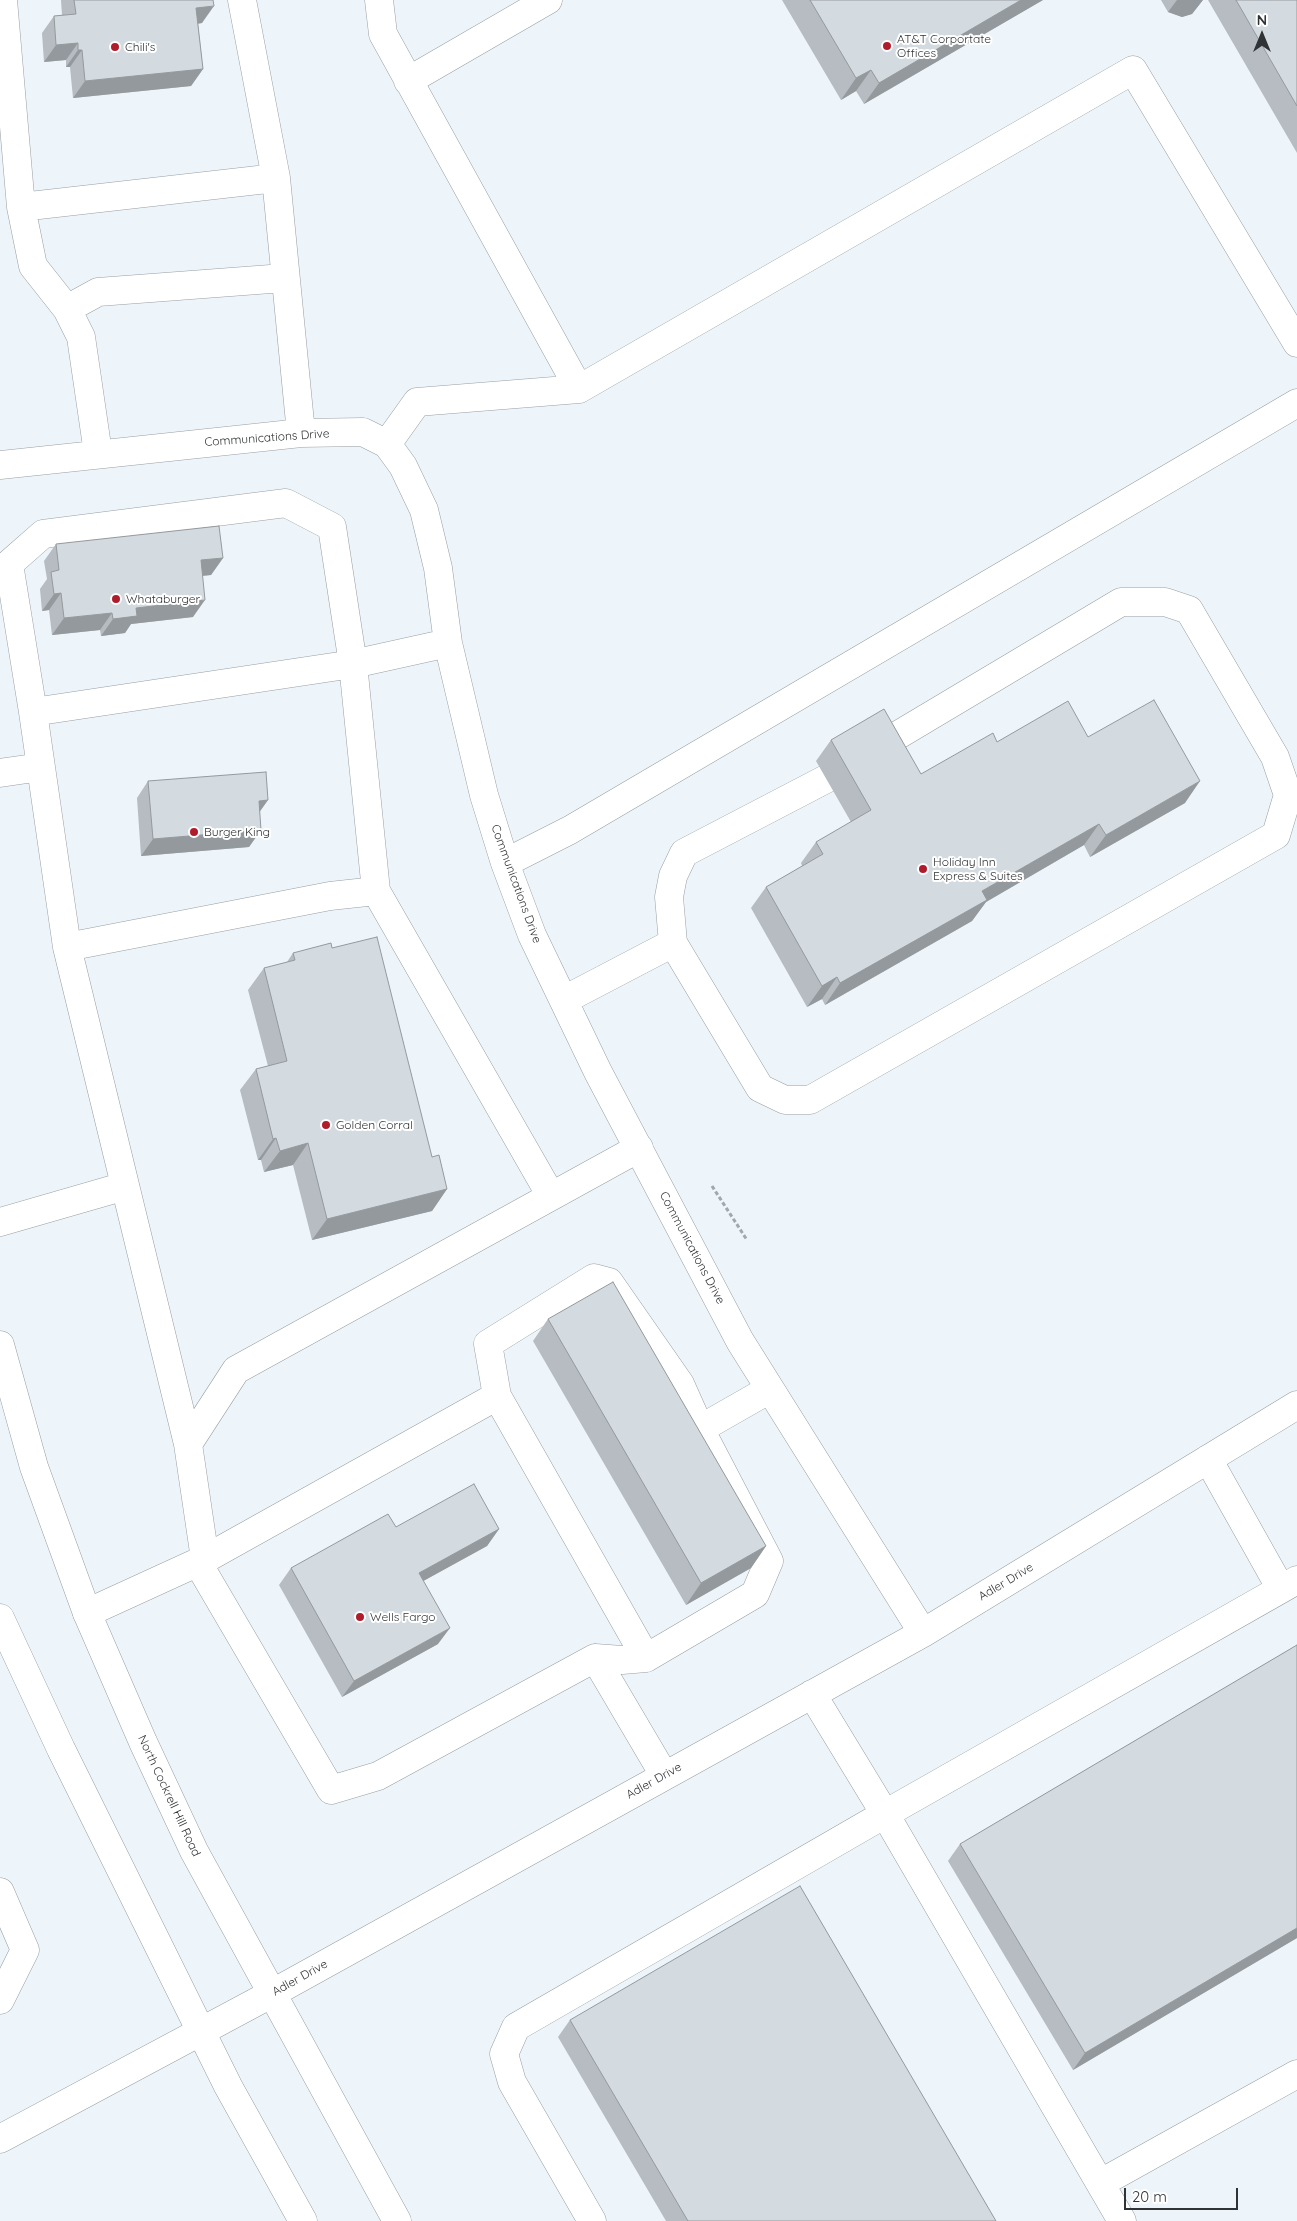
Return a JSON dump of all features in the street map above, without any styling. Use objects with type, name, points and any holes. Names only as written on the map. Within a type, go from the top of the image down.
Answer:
[{"type":"street","points":[[3,0],[21,207],[33,266],[67,309],[81,337],[98,453]]},
{"type":"street","points":[[242,0],[276,178],[284,278],[301,433]]},
{"type":"street","points":[[379,0],[383,34],[579,389]]},
{"type":"street","points":[[408,80],[548,0]]},
{"type":"street","points":[[387,444],[417,402],[579,389],[1133,70],[1297,342]]},
{"type":"street","points":[[21,207],[276,178]]},
{"type":"street","points":[[67,309],[98,292],[284,278]]},
{"type":"street","points":[[505,863],[570,830],[1297,402]]},
{"type":"street","name":"Communications Drive","points":[[0,465],[98,453],[301,433],[363,432],[387,444],[403,466],[424,510],[438,568],[448,644],[484,795],[505,863],[532,935],[598,1072],[740,1341],[923,1632]]},
{"type":"street","points":[[552,1196],[376,891],[353,664],[332,527],[286,504],[43,534],[9,564],[33,712],[67,947],[188,1444],[202,1561],[331,1790],[378,1776],[595,1658],[622,1660],[646,1658],[756,1594],[769,1561],[700,1429],[680,1384],[609,1282],[594,1278],[488,1344],[497,1396],[646,1658]]},
{"type":"street","points":[[826,779],[684,853],[674,876],[669,898],[674,943],[760,1088],[785,1100],[810,1100],[1276,835],[1288,795],[1275,757],[1189,610],[1165,602],[1121,602],[878,747]]},
{"type":"street","points":[[33,712],[353,664],[448,644]]},
{"type":"street","points":[[0,773],[41,767]]},
{"type":"street","points":[[67,947],[330,896],[376,891]]},
{"type":"street","points":[[564,1000],[674,943]]},
{"type":"street","points":[[188,1444],[236,1370],[639,1148]]},
{"type":"street","points":[[0,1222],[125,1186]]},
{"type":"street","name":"North Cockrell Hill Road","points":[[0,1345],[34,1467],[87,1613],[194,1851],[397,2221]]},
{"type":"street","points":[[700,1429],[770,1389]]},
{"type":"street","points":[[87,1613],[202,1561],[497,1396]]},
{"type":"street","name":"Adler Drive","points":[[0,2139],[202,2032],[923,1632],[1297,1404]]},
{"type":"street","points":[[592,2221],[512,2082],[504,2054],[516,2027],[1289,1584],[1208,1458]]},
{"type":"street","points":[[0,1618],[61,1749],[228,2086],[303,2221]]},
{"type":"street","points":[[595,1658],[664,1775]]},
{"type":"street","points":[[812,1694],[885,1814],[1122,2221]]},
{"type":"street","points":[[0,1892],[25,1950],[0,2000]]},
{"type":"street","points":[[1101,2184],[1297,2074]]},
{"type":"path","points":[[712,1186],[748,1240]]},
{"type":"building","name":"Chili's","points":[[74,0],[213,0],[214,6],[196,8],[203,69],[85,81],[82,50],[78,50],[78,43],[56,45],[54,16],[76,14]]},
{"type":"building","name":"AT&T Corportate Offices","points":[[810,0],[1021,0],[879,83],[871,70],[856,78]]},
{"type":"building","points":[[1236,0],[1297,0],[1297,106]]},
{"type":"building","name":"Whataburger","points":[[219,526],[223,558],[201,560],[205,600],[136,608],[137,616],[113,619],[112,613],[64,618],[61,593],[54,594],[51,572],[59,570],[56,544]]},
{"type":"building","name":"Holiday Inn Express & Suites","points":[[1154,700],[1200,781],[1106,835],[1099,824],[982,891],[987,900],[840,983],[837,977],[822,986],[766,887],[823,854],[816,842],[871,810],[831,740],[884,709],[921,774],[993,733],[997,742],[1068,701],[1088,737]]},
{"type":"building","name":"Burger King","points":[[266,772],[268,800],[259,801],[261,830],[153,839],[148,781]]},
{"type":"building","name":"Golden Corral","points":[[377,937],[432,1157],[439,1155],[447,1189],[327,1219],[308,1143],[280,1151],[276,1138],[273,1139],[256,1069],[287,1061],[264,968],[295,960],[293,953],[331,943],[332,948]]},
{"type":"building","points":[[613,1282],[766,1546],[701,1583],[548,1319]]},
{"type":"building","name":"Wells Fargo","points":[[474,1484],[499,1529],[419,1573],[450,1628],[354,1681],[291,1568],[388,1514],[396,1527]]},
{"type":"building","points":[[1297,1645],[1297,1928],[1085,2053],[960,1844]]},
{"type":"building","points":[[800,1886],[996,2221],[688,2221],[570,2020]]},
{"type":"place","name":"AT&T Corportate Offices","points":[[887,46]]},
{"type":"place","name":"Chili's","points":[[115,47]]},
{"type":"place","name":"Whataburger","points":[[116,599]]},
{"type":"place","name":"Burger King","points":[[194,832]]},
{"type":"place","name":"Holiday Inn Express & Suites","points":[[923,869]]},
{"type":"place","name":"Golden Corral","points":[[326,1125]]},
{"type":"place","name":"Wells Fargo","points":[[360,1617]]}]
